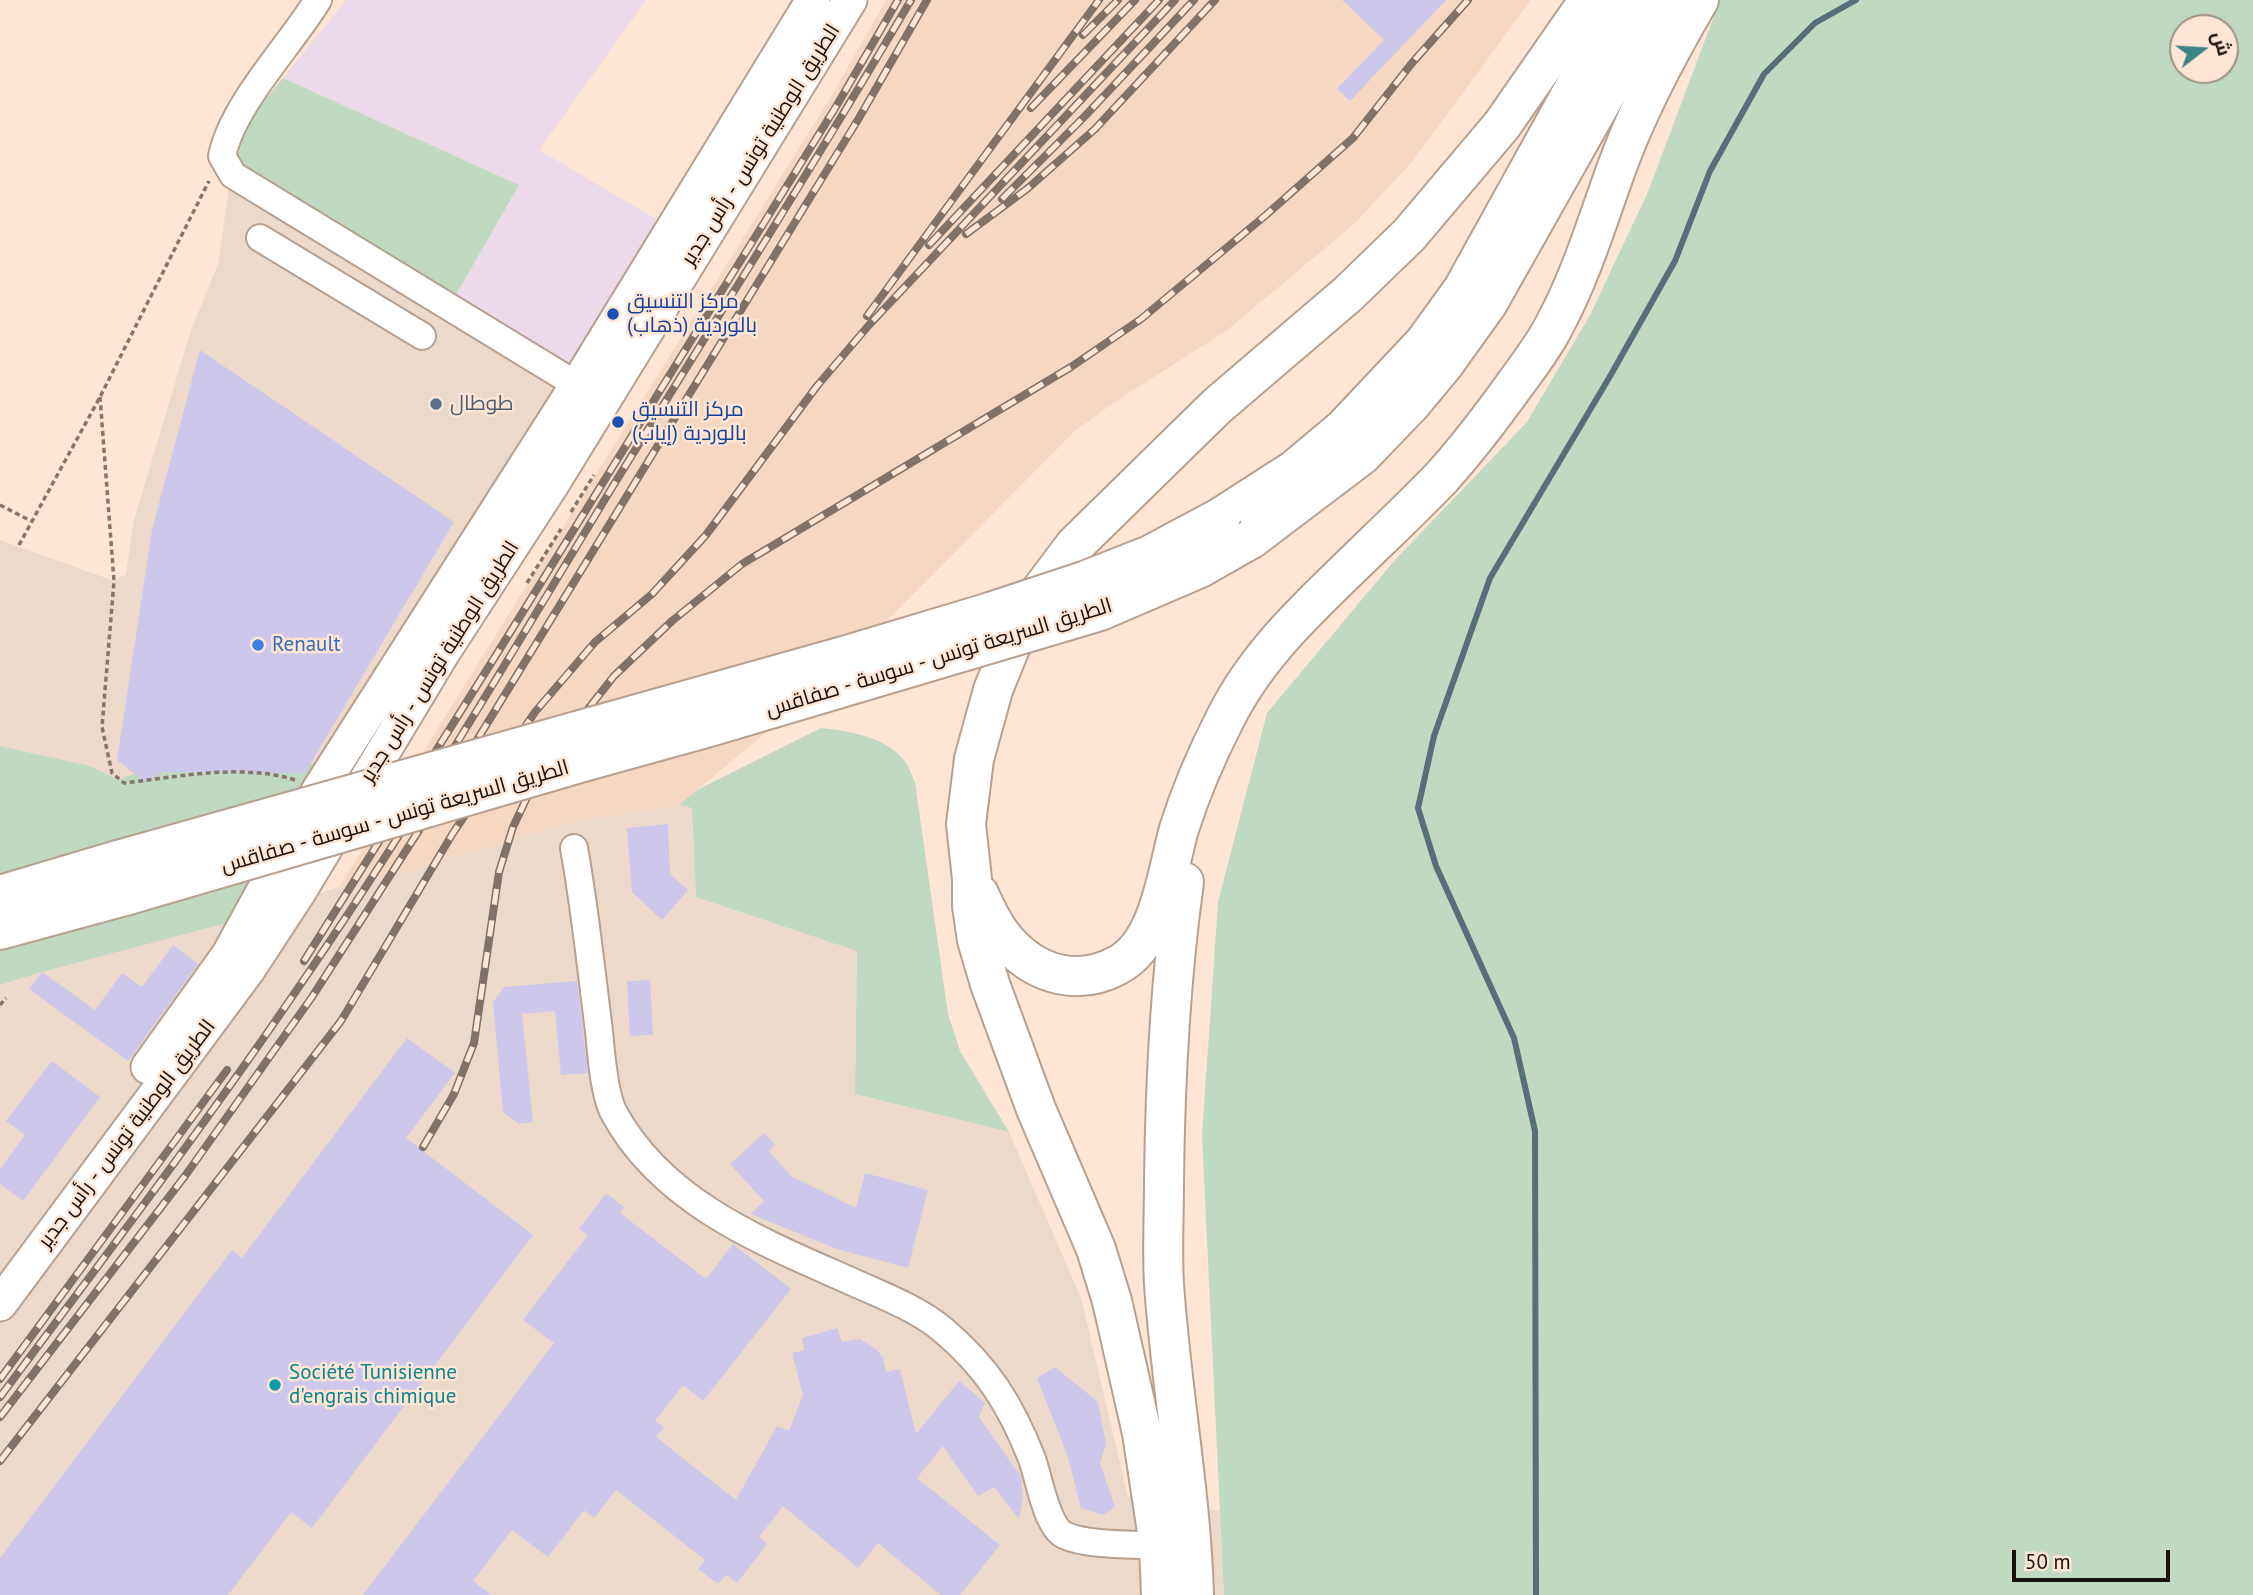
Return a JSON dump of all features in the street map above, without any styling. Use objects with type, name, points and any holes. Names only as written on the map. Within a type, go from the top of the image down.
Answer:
[{"type":"highway","points":[[1195,1595],[1176,1546],[1142,1433],[1112,1301],[1096,1249],[1037,1109],[990,984],[977,940],[966,824],[974,760],[993,690],[1024,613],[1075,545],[1217,406],[1348,294],[1409,235],[1502,125],[1589,0]]},
{"type":"highway","name":"الطريق السريعة تونس - سوسة - صفاقس","points":[[0,895],[121,878],[740,718],[1100,611],[1199,568],[1294,470],[1344,428],[1424,343],[1463,289],[1591,58],[1628,0]]},
{"type":"highway","name":"الطريق السريعة تونس - سوسة - صفاقس","points":[[1236,528],[1362,455],[1411,404],[1445,363],[1488,303],[1659,0]]},
{"type":"highway","points":[[972,879],[992,921],[1009,945],[1045,970],[1068,977],[1088,976],[1120,965],[1143,942],[1155,917],[1179,829],[1209,751],[1230,708],[1258,663],[1303,613],[1443,475],[1517,383],[1556,324],[1593,237],[1618,164],[1659,73],[1699,0]]},
{"type":"highway","points":[[1161,1595],[1176,1546],[1177,1415],[1164,1282],[1169,1017],[1184,882],[1209,751]]},
{"type":"highway","name":"الطريق السريعة تونس - سوسة - صفاقس","points":[[0,930],[121,878]]},
{"type":"main road","name":"الطريق الوطنية تونس - رأس جدير","points":[[0,1265],[29,1232],[229,954],[320,788],[577,385],[813,0]]},
{"type":"main road","name":"الطريق الوطنية تونس - رأس جدير","points":[[0,1304],[248,970],[299,892],[442,654],[551,486],[839,4]]},
{"type":"street","points":[[318,0],[237,114],[226,136],[222,156],[233,175],[577,385]]},
{"type":"street","points":[[260,238],[422,336]]},
{"type":"street","points":[[366,302],[389,271]]},
{"type":"street","points":[[574,848],[586,913],[604,1072],[612,1111],[655,1171],[679,1191],[737,1228],[894,1301],[941,1328],[983,1367],[1011,1412],[1032,1460],[1049,1516],[1060,1533],[1075,1539],[1092,1541],[1176,1546]]},
{"type":"path","points":[[19,545],[100,397],[222,156]]},
{"type":"path","points":[[100,397],[114,581],[102,727],[112,774],[124,783],[231,772],[280,775],[320,788]]},
{"type":"path","points":[[571,512],[594,475]]},
{"type":"path","points":[[0,505],[31,521]]},
{"type":"path","points":[[527,583],[561,530]]},
{"type":"path","points":[[0,1005],[6,998]]},
{"type":"shaded area","points":[[346,0],[646,0],[539,150],[666,225],[570,376],[449,307],[519,185],[283,78]]},
{"type":"shaded area","points":[[886,0],[1531,0],[1412,162],[1354,224],[1226,331],[1116,401],[1075,431],[824,684],[679,805],[582,820],[395,874],[339,887],[829,100]]},
{"type":"shaded area","points":[[234,153],[570,376],[325,767],[261,744],[146,769],[118,780],[90,766],[0,746],[0,540],[114,581],[126,574],[134,520],[190,333],[218,264]]},
{"type":"shaded area","points":[[679,805],[692,808],[696,897],[857,950],[855,1094],[1009,1132],[1081,1298],[1128,1497],[1220,1511],[1224,1595],[0,1595],[0,985],[231,922],[339,887],[395,874],[582,820]]},
{"type":"green space","points":[[1720,0],[2253,0],[2253,1595],[1224,1595],[1202,1136],[1218,902],[1267,713],[1394,561],[1527,422],[1590,315],[1648,192]]},
{"type":"green space","points":[[283,78],[519,185],[449,307],[260,197],[234,153],[248,121]]},
{"type":"green space","points":[[821,728],[853,733],[885,744],[904,760],[909,769],[915,782],[948,1014],[960,1051],[1009,1132],[855,1094],[857,951],[696,897],[692,808],[679,805],[697,790]]},
{"type":"green space","points":[[261,744],[325,767],[231,922],[0,985],[0,746],[90,766],[118,780],[146,769]]},
{"type":"building","points":[[1342,0],[1446,0],[1350,101],[1337,89],[1384,40]]},
{"type":"building","name":"Renault","points":[[200,350],[454,522],[305,773],[164,772],[144,781],[117,760],[152,530]]},
{"type":"building","points":[[668,824],[670,874],[688,890],[662,920],[632,892],[627,828]]},
{"type":"building","points":[[173,945],[198,964],[128,1061],[29,989],[42,972],[95,1010],[122,973],[142,987]]},
{"type":"building","points":[[650,980],[653,1035],[630,1036],[627,981]]},
{"type":"building","points":[[577,981],[588,1073],[561,1075],[555,1011],[522,1014],[533,1122],[519,1124],[503,1112],[493,1002],[504,987]]},
{"type":"building","name":"Société Tunisienne d'engrais chimique","points":[[407,1038],[455,1073],[406,1138],[533,1235],[312,1528],[291,1512],[228,1595],[0,1595],[0,1558],[232,1250],[242,1258]]},
{"type":"building","points":[[52,1061],[100,1097],[23,1201],[0,1184],[0,1169],[25,1135],[6,1121]]},
{"type":"building","points":[[764,1133],[775,1145],[769,1151],[791,1176],[856,1208],[865,1173],[928,1190],[908,1268],[837,1249],[751,1214],[764,1201],[730,1164]]},
{"type":"building","points":[[606,1193],[624,1207],[620,1213],[706,1279],[733,1244],[791,1289],[703,1401],[683,1385],[655,1421],[664,1427],[656,1437],[736,1500],[777,1426],[789,1431],[803,1395],[792,1353],[804,1350],[802,1338],[837,1328],[842,1342],[860,1339],[877,1350],[883,1358],[886,1372],[900,1369],[916,1434],[959,1381],[985,1403],[979,1417],[1021,1477],[1023,1497],[1019,1519],[994,1487],[978,1496],[943,1446],[917,1478],[1000,1545],[960,1595],[941,1595],[878,1543],[858,1568],[783,1506],[759,1537],[767,1544],[737,1583],[726,1575],[718,1584],[698,1569],[705,1560],[616,1490],[594,1518],[584,1510],[548,1557],[512,1530],[473,1581],[491,1595],[363,1595],[554,1343],[523,1320],[588,1235],[579,1229]]},
{"type":"building","points":[[1055,1367],[1098,1402],[1106,1443],[1100,1463],[1115,1507],[1103,1515],[1081,1508],[1068,1457],[1037,1378]]},
{"type":"waterway","points":[[1536,1595],[1535,1131],[1514,1038],[1436,866],[1418,808],[1434,736],[1490,578],[1675,261],[1710,171],[1764,74],[1815,23],[1856,0]]},
{"type":"railway","points":[[304,961],[837,105],[898,0]]},
{"type":"railway","points":[[0,1397],[224,1094],[379,867],[911,0]]},
{"type":"railway","points":[[0,1417],[185,1176],[312,997],[477,740],[859,118],[927,0]]},
{"type":"railway","points":[[867,316],[1099,0]]},
{"type":"railway","points":[[1083,35],[1118,0]]},
{"type":"railway","points":[[1031,108],[1135,0]]},
{"type":"railway","points":[[929,245],[1159,0]]},
{"type":"railway","points":[[0,1461],[341,1021],[453,833],[535,712],[595,642],[652,594],[706,535],[817,386],[869,325],[1175,0]]},
{"type":"railway","points":[[1002,199],[1086,115],[1194,0]]},
{"type":"railway","points":[[966,234],[1027,189],[1095,129],[1215,0]]},
{"type":"railway","points":[[423,1147],[454,1094],[474,1043],[499,872],[513,827],[540,770],[614,676],[672,621],[742,564],[1071,367],[1141,319],[1353,138],[1412,63],[1468,0]]},
{"type":"railway","points":[[0,1379],[227,1070]]},
{"type":"place","name":"مركز التنسيق بالوردية (ذهاب)","points":[[613,314]]},
{"type":"place","name":"طوطال","points":[[436,404]]},
{"type":"place","name":"مركز التنسيق بالوردية (إياب)","points":[[618,422]]},
{"type":"place","name":"Renault","points":[[258,645]]},
{"type":"place","name":"Société Tunisienne d'engrais chimique","points":[[275,1385]]}]
